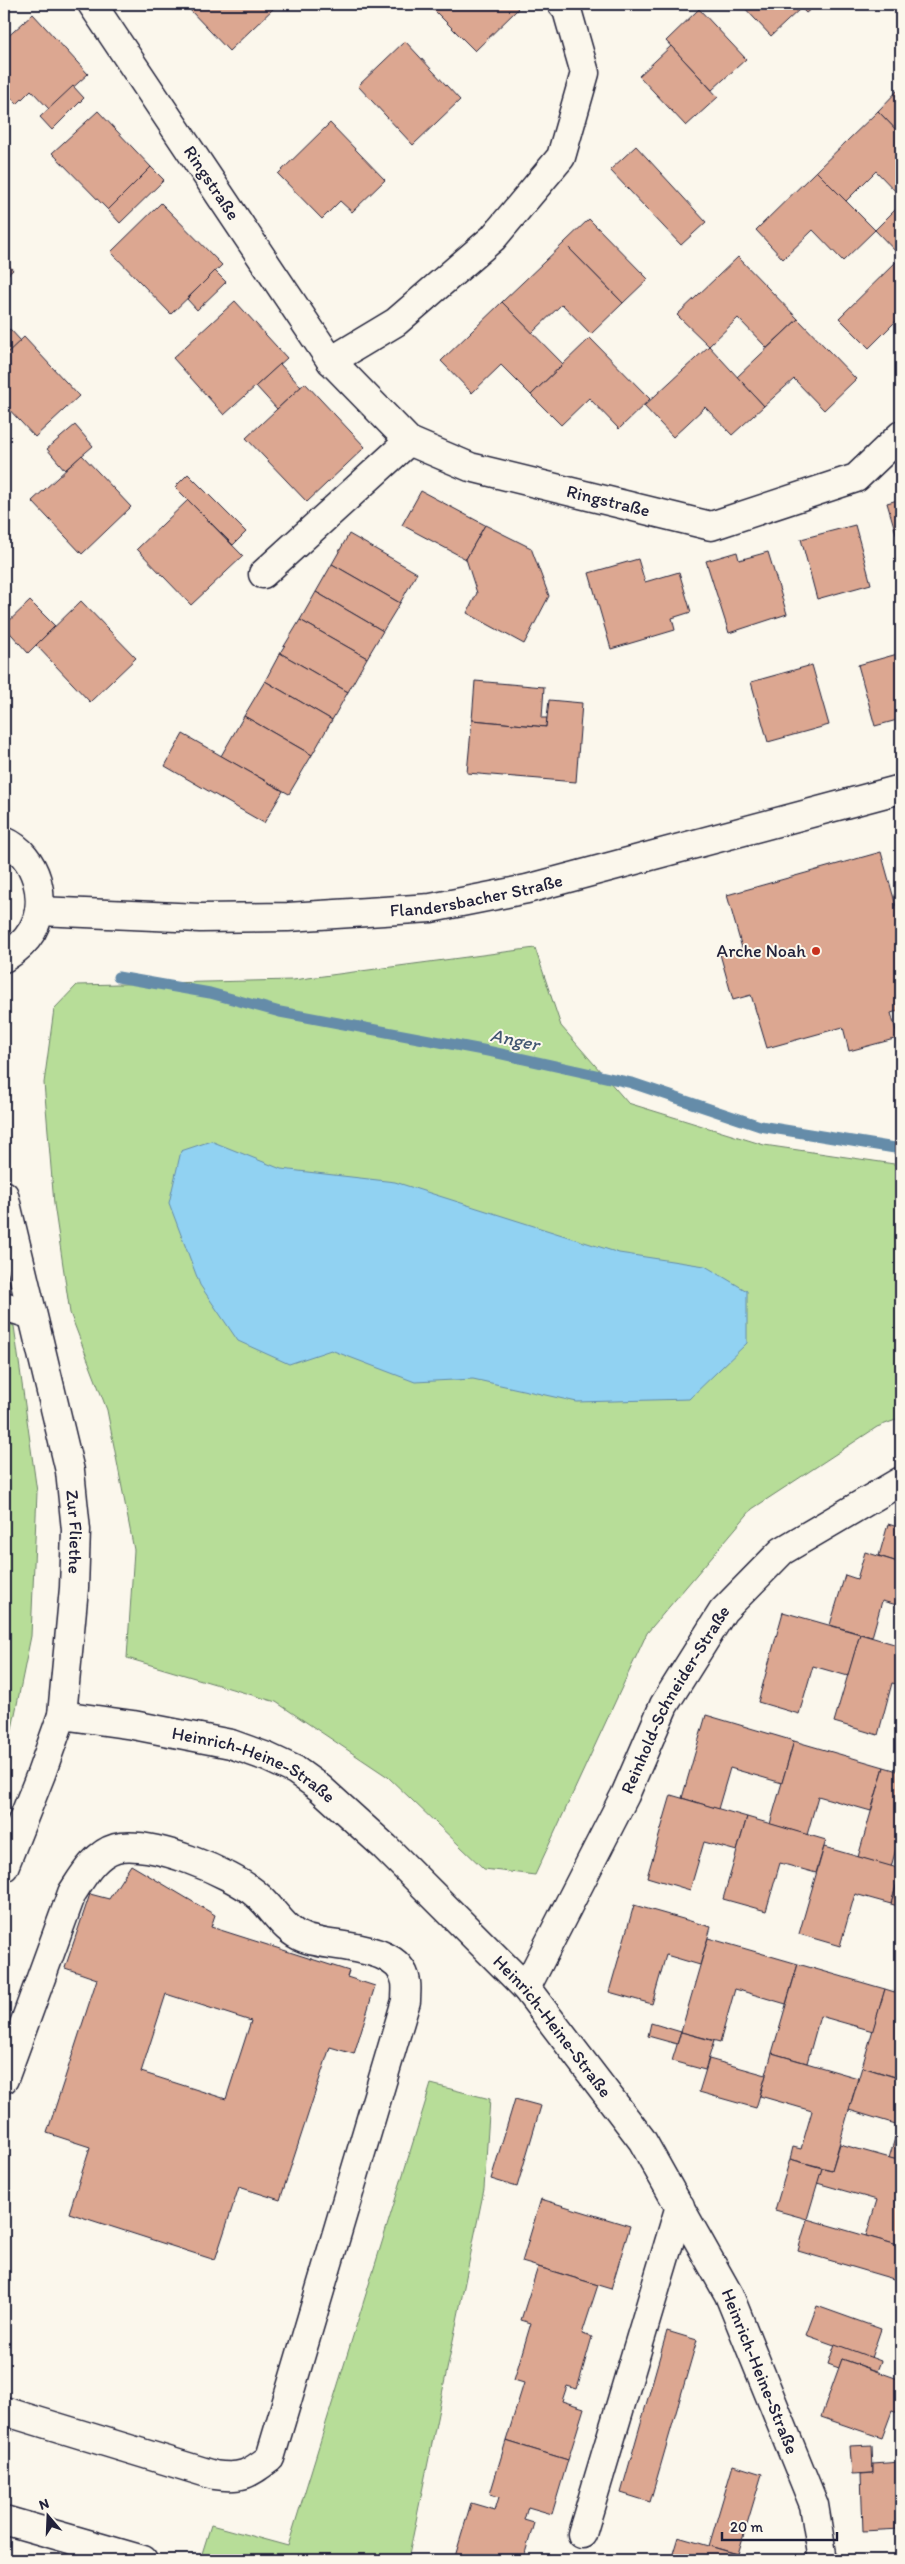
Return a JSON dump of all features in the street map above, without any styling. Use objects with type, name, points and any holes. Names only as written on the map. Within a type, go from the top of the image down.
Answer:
[{"type":"street","name":"Ringstraße","points":[[92,4],[330,361],[409,441],[470,467],[712,526],[856,478],[901,435]]},
{"type":"street","points":[[330,361],[396,322],[493,238],[562,157],[585,73],[567,10],[562,4]]},
{"type":"street","points":[[263,574],[409,441]]},
{"type":"street","name":"Flandersbacher Straße","points":[[39,912],[200,918],[288,918],[431,908],[527,889],[901,789]]},
{"type":"street","points":[[4,841],[24,856],[35,873],[40,892],[39,912],[32,931],[20,946],[4,958]]},
{"type":"street","name":"Zur Fliethe","points":[[4,1195],[70,1472],[76,1530],[74,1588],[62,1715],[4,1867]]},
{"type":"street","points":[[4,1306],[32,1316]]},
{"type":"street","name":"Reinhold-Schneider-Straße","points":[[526,1988],[625,1795],[664,1705],[723,1610],[782,1551],[901,1481]]},
{"type":"street","name":"Heinrich-Heine-Straße","points":[[62,1715],[133,1724],[231,1744],[267,1757],[295,1770],[320,1788],[385,1847],[526,1988],[642,2140],[680,2206],[732,2304],[814,2505],[824,2560]]},
{"type":"street","points":[[4,2079],[72,1894],[87,1870],[102,1856],[115,1848],[132,1846],[190,1859],[216,1869],[257,1894],[288,1928],[304,1938],[380,1954],[398,1965],[406,1981],[406,2001],[270,2458],[250,2473],[232,2478],[214,2475],[4,2411]]},
{"type":"street","points":[[582,2534],[680,2206]]},
{"type":"street","points":[[4,2520],[144,2560]]},
{"type":"green space","points":[[535,948],[561,1026],[628,1103],[764,1145],[901,1165],[901,1418],[877,1427],[752,1509],[647,1633],[535,1875],[484,1869],[388,1777],[276,1702],[127,1658],[134,1550],[107,1410],[70,1313],[54,1204],[44,1083],[54,1009],[77,985],[293,980]]},
{"type":"green space","points":[[4,1322],[14,1326],[37,1492],[31,1636],[4,1768]]},
{"type":"green space","points":[[431,2084],[490,2099],[484,2189],[408,2560],[200,2560],[211,2525],[288,2546]]},
{"type":"water","points":[[211,1141],[281,1169],[395,1182],[619,1253],[705,1266],[747,1291],[747,1343],[689,1399],[577,1402],[473,1379],[415,1382],[331,1350],[289,1364],[238,1341],[200,1285],[169,1203],[181,1151]]},
{"type":"building","points":[[194,4],[272,4],[275,7],[229,51],[189,9]]},
{"type":"building","points":[[430,4],[513,4],[518,9],[475,51]]},
{"type":"building","points":[[741,4],[797,4],[801,8],[771,36]]},
{"type":"building","points":[[797,4],[817,4],[806,13]]},
{"type":"building","points":[[699,9],[746,59],[712,90],[666,41]]},
{"type":"building","points":[[33,14],[88,74],[49,109],[31,90],[17,104],[4,90],[4,40]]},
{"type":"building","points":[[405,41],[460,100],[413,145],[358,86]]},
{"type":"building","points":[[671,46],[718,97],[686,126],[639,76]]},
{"type":"building","points":[[73,86],[84,98],[52,130],[40,117]]},
{"type":"building","points":[[901,87],[901,135],[878,111]]},
{"type":"building","points":[[98,111],[151,167],[108,210],[52,153]]},
{"type":"building","points":[[878,111],[901,135],[901,197],[876,171],[846,201],[816,171]]},
{"type":"building","points":[[330,123],[385,180],[352,212],[340,201],[322,219],[278,174]]},
{"type":"building","points":[[636,146],[706,222],[681,245],[610,170]]},
{"type":"building","points":[[151,167],[164,180],[120,223],[108,210]]},
{"type":"building","points":[[816,171],[875,230],[843,261],[813,230],[783,259],[756,230]]},
{"type":"building","points":[[161,203],[222,265],[171,314],[111,252]]},
{"type":"building","points":[[901,204],[901,257],[875,230]]},
{"type":"building","points":[[589,219],[648,279],[623,303],[564,243]]},
{"type":"building","points":[[564,243],[623,303],[591,334],[562,304],[532,333],[502,302]]},
{"type":"building","points":[[738,257],[798,319],[767,348],[738,318],[709,346],[677,315]]},
{"type":"building","points":[[901,257],[901,320],[899,318],[869,348],[839,318]]},
{"type":"building","points":[[4,260],[13,270],[4,278]]},
{"type":"building","points":[[215,271],[226,282],[197,310],[187,299]]},
{"type":"building","points":[[235,301],[287,358],[224,415],[173,358]]},
{"type":"building","points":[[502,302],[563,364],[531,395],[501,365],[472,393],[441,361]]},
{"type":"building","points":[[798,319],[856,379],[824,410],[794,379],[764,406],[737,377]]},
{"type":"building","points":[[10,329],[21,341],[4,356],[4,334]]},
{"type":"building","points":[[24,337],[79,396],[35,437],[4,404],[4,356]]},
{"type":"building","points":[[590,338],[650,399],[619,429],[589,398],[561,425],[531,395]]},
{"type":"building","points":[[709,346],[764,406],[732,435],[705,407],[673,437],[644,406]]},
{"type":"building","points":[[280,364],[301,387],[277,409],[256,386]]},
{"type":"building","points":[[305,383],[365,447],[307,502],[246,438]]},
{"type":"building","points":[[75,425],[93,446],[65,470],[47,449]]},
{"type":"building","points":[[82,455],[131,507],[82,554],[32,501]]},
{"type":"building","points":[[188,474],[246,532],[233,545],[175,487]]},
{"type":"building","points":[[421,491],[485,525],[466,559],[402,525]]},
{"type":"building","points":[[901,499],[901,550],[887,503]]},
{"type":"building","points":[[188,500],[243,556],[191,605],[137,549]]},
{"type":"building","points":[[485,525],[531,548],[549,596],[524,644],[467,613],[477,593],[466,559]]},
{"type":"building","points":[[855,525],[871,584],[817,599],[801,539]]},
{"type":"building","points":[[349,534],[417,573],[400,603],[332,564]]},
{"type":"building","points":[[737,552],[739,560],[768,552],[787,614],[729,633],[706,561]]},
{"type":"building","points":[[638,559],[645,582],[679,572],[691,612],[672,618],[675,630],[611,649],[589,573]]},
{"type":"building","points":[[332,564],[400,603],[383,631],[316,592]]},
{"type":"building","points":[[316,592],[383,631],[367,658],[300,620]]},
{"type":"building","points":[[30,601],[55,626],[28,653],[4,626]]},
{"type":"building","points":[[81,601],[136,658],[90,702],[36,645]]},
{"type":"building","points":[[300,620],[367,658],[348,692],[280,653]]},
{"type":"building","points":[[280,653],[348,692],[332,720],[265,681]]},
{"type":"building","points":[[901,653],[901,719],[875,726],[858,665]]},
{"type":"building","points":[[812,665],[829,725],[768,742],[751,682]]},
{"type":"building","points":[[265,681],[332,720],[312,755],[244,716]]},
{"type":"building","points":[[475,681],[544,687],[542,718],[547,718],[546,727],[472,720]]},
{"type":"building","points":[[549,700],[582,703],[576,782],[467,773],[472,720],[546,727]]},
{"type":"building","points":[[244,716],[312,755],[289,794],[221,756]]},
{"type":"building","points":[[183,734],[283,791],[264,823],[165,766]]},
{"type":"building","name":"Arche Noah","points":[[881,852],[896,906],[901,905],[901,1010],[891,1013],[898,1038],[849,1051],[843,1027],[767,1048],[751,995],[733,1000],[720,954],[742,948],[727,895]]},
{"type":"building","points":[[888,1524],[901,1528],[901,1563],[879,1556]]},
{"type":"building","points":[[865,1552],[901,1563],[901,1606],[882,1601],[872,1637],[830,1625],[845,1575],[857,1579]]},
{"type":"building","points":[[783,1612],[860,1634],[848,1676],[813,1666],[799,1714],[758,1702]]},
{"type":"building","points":[[860,1634],[901,1646],[901,1685],[892,1683],[878,1735],[834,1722]]},
{"type":"building","points":[[706,1715],[794,1741],[782,1783],[730,1768],[718,1809],[682,1798]]},
{"type":"building","points":[[794,1741],[884,1767],[871,1811],[818,1796],[807,1835],[770,1824]]},
{"type":"building","points":[[884,1767],[901,1772],[901,1831],[891,1867],[858,1857]]},
{"type":"building","points":[[671,1795],[747,1817],[737,1851],[704,1842],[690,1890],[647,1877]]},
{"type":"building","points":[[747,1817],[826,1840],[816,1873],[780,1863],[766,1911],[723,1899]]},
{"type":"building","points":[[824,1847],[901,1869],[891,1904],[855,1894],[840,1946],[799,1934]]},
{"type":"building","points":[[131,1865],[215,1915],[211,1927],[349,1971],[347,1977],[375,1986],[354,2054],[330,2047],[280,2200],[239,2187],[215,2260],[69,2213],[90,2147],[47,2133],[97,1979],[65,1968],[90,1894],[109,1899]],"holes":[[[166,1994],[251,2021],[226,2099],[141,2072]]]},
{"type":"building","points":[[901,1869],[901,1907],[891,1904]]},
{"type":"building","points":[[634,1905],[711,1927],[700,1965],[666,1955],[652,2004],[609,1992]]},
{"type":"building","points":[[708,1938],[798,1964],[786,2004],[735,1989],[720,2042],[681,2032]]},
{"type":"building","points":[[798,1964],[885,1989],[873,2031],[820,2016],[807,2063],[772,2053]]},
{"type":"building","points":[[885,1989],[901,1994],[901,2071],[899,2078],[862,2067]]},
{"type":"building","points":[[651,2023],[681,2032],[677,2044],[648,2036]]},
{"type":"building","points":[[681,2032],[714,2041],[705,2070],[672,2061]]},
{"type":"building","points":[[772,2053],[858,2078],[832,2170],[790,2159],[793,2147],[801,2149],[812,2111],[760,2096]]},
{"type":"building","points":[[709,2059],[766,2075],[756,2108],[699,2092]]},
{"type":"building","points":[[862,2067],[901,2079],[901,2161],[889,2158],[899,2125],[849,2110]]},
{"type":"building","points":[[515,2099],[541,2106],[517,2187],[491,2179]]},
{"type":"building","points":[[840,2144],[901,2161],[901,2246],[866,2236],[877,2200],[817,2183],[822,2168],[832,2170]]},
{"type":"building","points":[[790,2159],[822,2168],[807,2219],[775,2210]]},
{"type":"building","points":[[541,2199],[630,2226],[611,2289],[522,2262]]},
{"type":"building","points":[[807,2219],[901,2246],[901,2267],[897,2280],[798,2251]]},
{"type":"building","points":[[538,2267],[598,2285],[582,2334],[592,2337],[577,2389],[567,2386],[562,2401],[584,2408],[568,2460],[506,2441],[524,2383],[514,2380],[531,2323],[521,2320]]},
{"type":"building","points":[[817,2306],[881,2329],[871,2358],[806,2335]]},
{"type":"building","points":[[667,2331],[697,2340],[650,2502],[621,2493]]},
{"type":"building","points":[[835,2344],[881,2361],[877,2371],[842,2359],[839,2368],[828,2364]]},
{"type":"building","points":[[842,2359],[901,2380],[901,2414],[892,2411],[882,2438],[821,2417]]},
{"type":"building","points":[[506,2441],[568,2460],[552,2514],[528,2507],[524,2520],[534,2523],[523,2560],[454,2560],[471,2503],[495,2510],[499,2497],[490,2494]]},
{"type":"building","points":[[872,2445],[873,2473],[852,2474],[850,2446]]},
{"type":"building","points":[[901,2462],[901,2529],[863,2531],[861,2474],[873,2473],[873,2464]]},
{"type":"building","points":[[733,2465],[762,2474],[738,2554],[709,2546]]},
{"type":"building","points":[[678,2537],[709,2546],[757,2560],[671,2560]]},
{"type":"waterway","name":"Anger","points":[[118,977],[210,993],[280,1012],[488,1051],[632,1083],[760,1126],[901,1149]]},
{"type":"place","name":"Arche Noah","points":[[816,951]]}]
